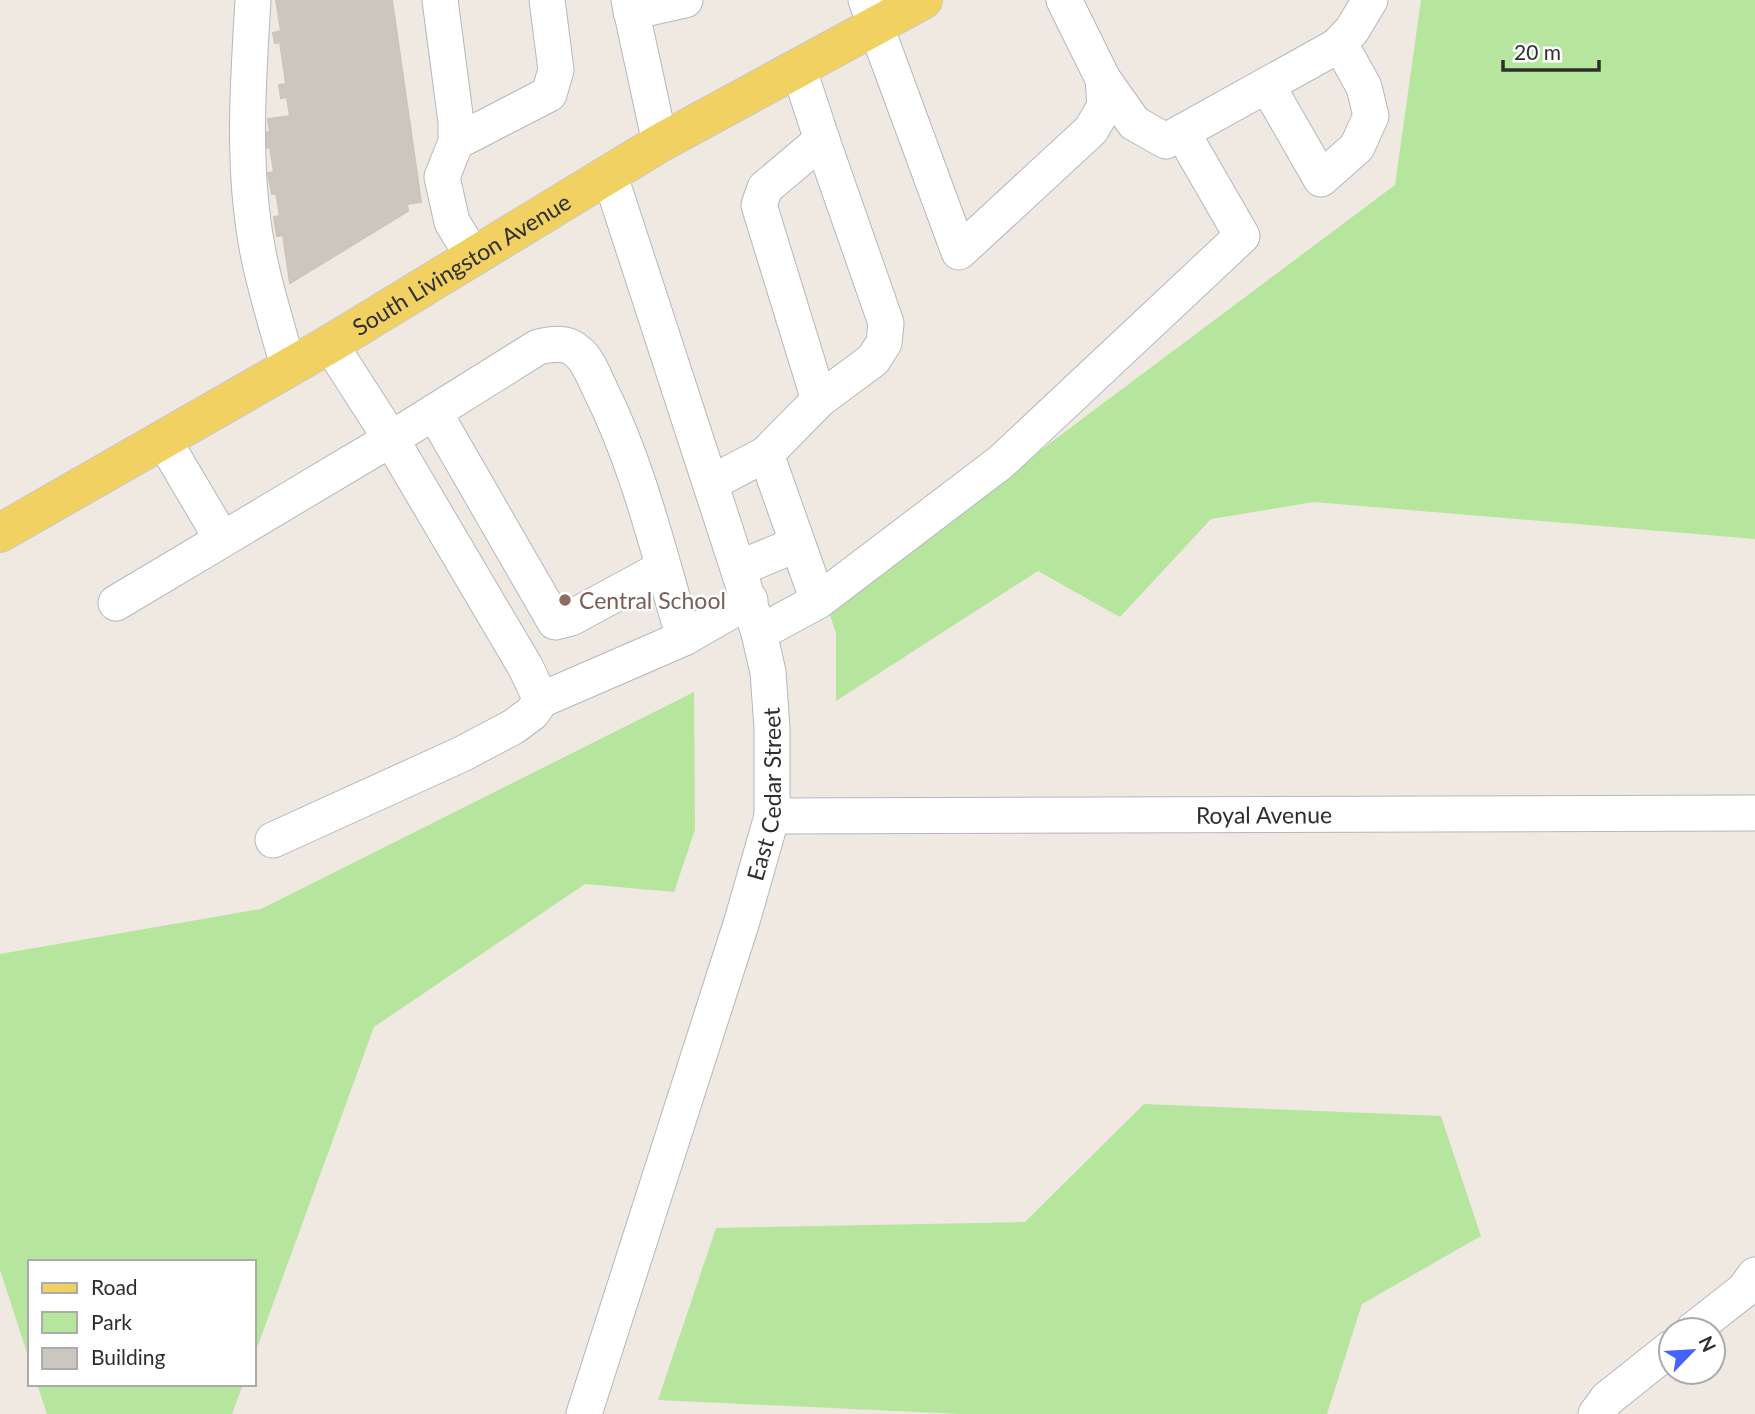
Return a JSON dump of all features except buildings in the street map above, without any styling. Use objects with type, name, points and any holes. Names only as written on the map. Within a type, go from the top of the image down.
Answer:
[{"type":"main road","name":"South Livingston Avenue","points":[[0,533],[330,344],[660,143],[797,67],[871,13],[923,0]]},
{"type":"street","points":[[253,0],[247,149],[257,248],[288,367]]},
{"type":"street","points":[[440,0],[456,122],[456,142],[442,177],[452,222],[474,258]]},
{"type":"street","points":[[456,142],[549,94],[556,70],[547,0]]},
{"type":"street","points":[[660,143],[630,6],[685,0]]},
{"type":"street","points":[[1102,79],[1134,123],[1166,141],[1337,46],[1352,30],[1370,0]]},
{"type":"street","points":[[871,13],[959,252],[1091,130],[1105,106],[1102,79],[1073,3]]},
{"type":"street","points":[[1267,85],[1321,179],[1357,147],[1371,116],[1364,87],[1348,58],[1337,46]]},
{"type":"street","points":[[711,483],[766,454],[819,400],[873,360],[884,343],[886,323],[797,67]]},
{"type":"street","points":[[750,600],[818,601],[1001,461],[1242,236],[1182,132]]},
{"type":"street","points":[[819,400],[759,205],[765,188],[822,140]]},
{"type":"street","name":"East Cedar Street","points":[[584,1414],[742,921],[772,816],[772,728],[768,672],[750,600],[609,173]]},
{"type":"street","points":[[116,603],[391,439],[538,347],[558,343],[578,351],[618,425],[684,638]]},
{"type":"street","points":[[330,344],[391,439],[526,668],[541,700]]},
{"type":"street","points":[[434,412],[555,622],[571,618],[663,568]]},
{"type":"street","points":[[164,441],[222,539]]},
{"type":"street","points":[[766,454],[818,601]]},
{"type":"street","points":[[273,840],[482,743],[532,713],[541,700],[684,638],[750,600],[797,544]]},
{"type":"street","name":"Royal Avenue","points":[[772,816],[1755,813]]},
{"type":"street","points":[[1711,1316],[1744,1290],[1755,1275]]},
{"type":"street","points":[[1596,1414],[1607,1399],[1657,1359]]},
{"type":"green space","points":[[1421,0],[1755,0],[1755,539],[1314,502],[1211,519],[1120,617],[1038,571],[836,701],[836,633],[828,609],[1395,185]]},
{"type":"green space","points":[[694,692],[695,830],[674,892],[585,884],[374,1027],[256,1351],[256,1260],[28,1260],[28,1356],[0,1270],[0,954],[261,909]]},
{"type":"green space","points":[[1144,1104],[1441,1116],[1481,1236],[1362,1304],[1327,1414],[961,1414],[658,1400],[716,1228],[1025,1222]]},
{"type":"green space","points":[[38,1386],[242,1386],[232,1414],[47,1414]]},
{"type":"place","name":"Central School","points":[[565,600]]}]
